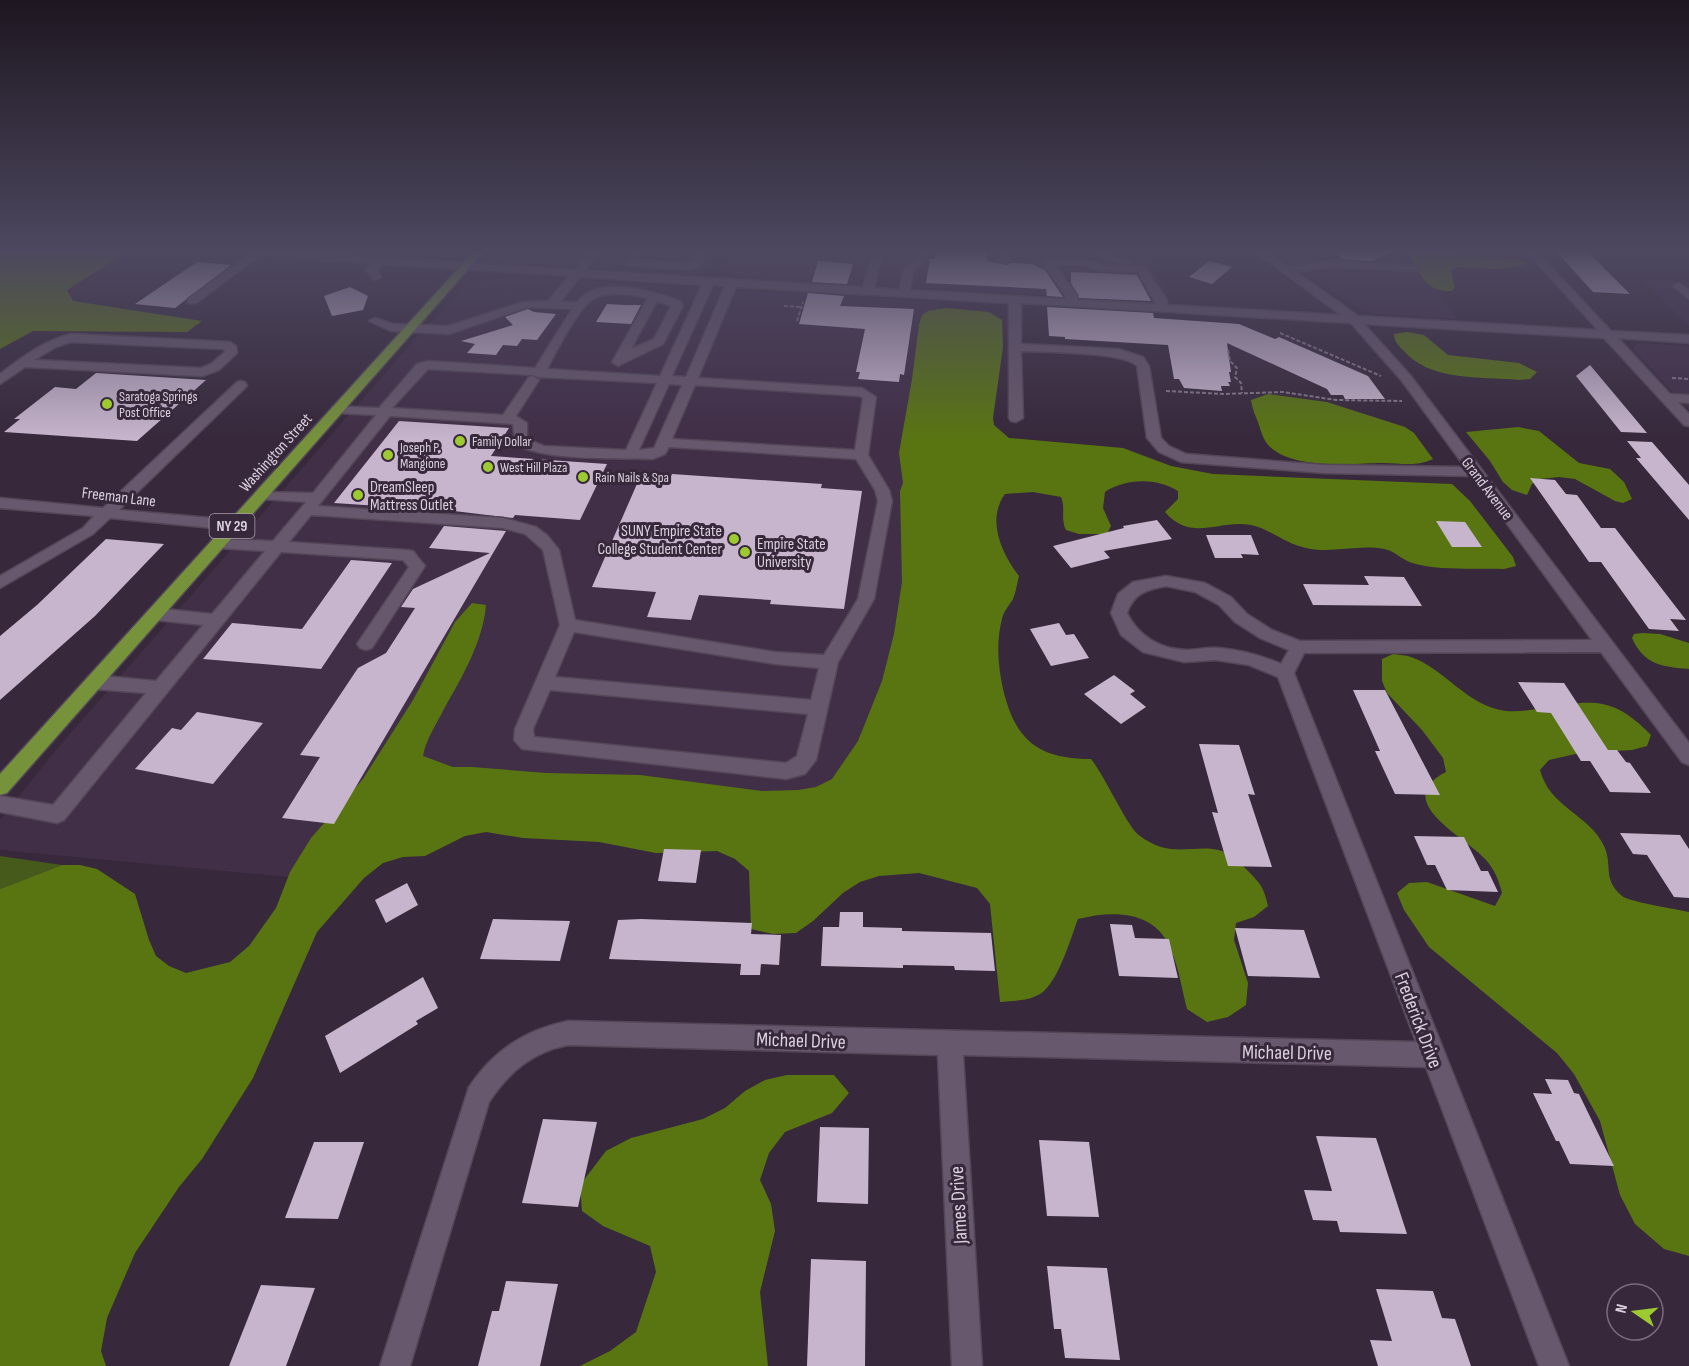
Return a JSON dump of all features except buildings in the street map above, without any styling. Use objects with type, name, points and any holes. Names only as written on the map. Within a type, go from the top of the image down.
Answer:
[{"type":"highway","name":"Washington Street","points":[[0,787],[424,313]]},
{"type":"street","points":[[375,321],[391,327],[448,330],[501,313]]},
{"type":"street","points":[[507,419],[577,313]]},
{"type":"street","points":[[610,377],[645,313]]},
{"type":"street","points":[[620,359],[655,345],[663,336],[674,313]]},
{"type":"street","points":[[630,455],[697,313]]},
{"type":"street","points":[[338,409],[516,420],[520,423],[520,440],[526,445],[543,450],[653,455],[660,452],[719,313]]},
{"type":"street","points":[[1015,313],[1016,418]]},
{"type":"street","points":[[1234,313],[1689,339]]},
{"type":"street","name":"Grand Avenue","points":[[1346,313],[1354,319],[1406,378],[1689,757]]},
{"type":"street","points":[[1589,313],[1689,422]]},
{"type":"street","points":[[0,380],[22,363],[58,341],[71,338],[230,346],[231,353],[215,367],[202,372],[22,363]]},
{"type":"street","points":[[1016,347],[1119,353],[1140,360],[1143,366],[1154,438],[1165,450],[1186,459],[1324,469],[1477,472]]},
{"type":"street","points":[[0,804],[57,814],[216,620],[277,547],[312,504],[382,419],[386,406],[418,369],[424,366],[536,377],[610,377],[862,392],[870,397],[861,455],[882,490],[885,501],[866,599],[830,662],[806,760],[798,768],[786,771],[529,744],[524,741],[524,729],[568,625],[551,550],[539,535],[528,528],[503,523],[312,504],[261,495]]},
{"type":"street","points":[[0,583],[88,531],[242,385]]},
{"type":"street","points":[[1667,398],[1689,399]]},
{"type":"street","points":[[664,443],[861,455]]},
{"type":"street","name":"Freeman Lane","points":[[0,503],[234,525]]},
{"type":"street","points":[[218,543],[407,555],[417,566],[366,644]]},
{"type":"street","points":[[1299,647],[1285,673],[1252,659],[1216,654],[1184,656],[1149,648],[1127,631],[1119,613],[1124,598],[1139,586],[1166,581],[1199,587],[1225,601],[1241,618],[1266,634],[1299,647],[1607,646]]},
{"type":"street","points":[[155,614],[216,620]]},
{"type":"street","points":[[568,625],[775,658],[830,662]]},
{"type":"street","name":"Frederick Drive","points":[[1285,673],[1554,1366]]},
{"type":"street","points":[[94,682],[161,687]]},
{"type":"street","points":[[545,682],[819,708]]},
{"type":"street","name":"Michael Drive","points":[[395,1366],[478,1096],[489,1078],[519,1049],[535,1041],[568,1033],[1432,1055]]},
{"type":"street","name":"James Drive","points":[[950,1044],[967,1366]]},
{"type":"path","points":[[796,321],[800,313]]},
{"type":"path","points":[[1280,332],[1390,380]]},
{"type":"path","points":[[1228,350],[1230,361],[1237,368],[1235,376],[1241,383],[1242,393]]},
{"type":"path","points":[[1668,378],[1689,380]]},
{"type":"path","points":[[1166,391],[1224,394],[1290,392],[1336,400],[1406,401]]},
{"type":"shaded area","points":[[440,313],[938,313],[887,841],[373,795],[332,881],[0,850],[0,820],[55,751]]},
{"type":"shaded area","points":[[1372,313],[1453,313],[1457,319]]},
{"type":"shaded area","points":[[1676,313],[1689,313],[1689,326]]},
{"type":"shaded area","points":[[1637,343],[1689,346],[1689,410],[1633,349]]},
{"type":"green space","points":[[0,313],[149,313],[202,321],[187,332],[33,331],[0,349]]},
{"type":"green space","points":[[925,313],[990,313],[1002,320],[1003,347],[993,418],[994,425],[1009,438],[1123,448],[1171,466],[1213,474],[1452,484],[1470,501],[1513,557],[1516,566],[1504,569],[1423,566],[1384,549],[1315,550],[1306,548],[1251,525],[1206,528],[1185,526],[1165,512],[1178,499],[1178,491],[1161,484],[1142,481],[1122,484],[1105,492],[1103,508],[1111,526],[1107,534],[1079,534],[1066,530],[1061,497],[1033,492],[1005,494],[999,504],[998,536],[1007,558],[1019,576],[1013,599],[1003,616],[998,654],[1003,689],[1014,721],[1022,734],[1043,750],[1072,758],[1091,759],[1129,823],[1140,836],[1165,848],[1220,850],[1231,855],[1256,879],[1263,890],[1268,906],[1254,917],[1236,923],[1234,940],[1248,983],[1246,1005],[1228,1017],[1207,1022],[1187,1009],[1176,964],[1164,937],[1155,927],[1132,916],[1105,914],[1078,919],[1060,967],[1044,991],[1029,999],[1000,1002],[990,904],[977,888],[919,873],[879,876],[860,882],[843,893],[813,921],[796,933],[773,934],[751,929],[749,871],[735,859],[717,851],[656,853],[599,842],[523,838],[486,832],[465,836],[425,856],[403,857],[383,863],[364,878],[317,932],[253,1078],[202,1159],[179,1187],[135,1253],[107,1318],[101,1351],[106,1366],[0,1366],[0,889],[62,865],[80,865],[97,869],[135,894],[156,956],[169,966],[186,973],[230,962],[249,946],[276,908],[290,872],[311,838],[363,779],[413,700],[455,622],[472,603],[486,605],[481,632],[464,672],[429,738],[423,756],[453,767],[546,773],[640,775],[762,791],[816,787],[832,779],[858,741],[882,681],[894,634],[902,582],[900,491],[903,483],[899,453],[922,315]]},
{"type":"green space","points":[[1407,332],[1424,335],[1448,355],[1519,363],[1537,372],[1530,379],[1519,380],[1456,376],[1427,368],[1414,360],[1398,345],[1394,334]]},
{"type":"green space","points":[[1268,394],[1327,402],[1405,427],[1414,433],[1433,459],[1413,464],[1322,464],[1293,459],[1280,454],[1266,441],[1251,403],[1251,400]]},
{"type":"green space","points":[[1518,427],[1539,431],[1579,463],[1610,469],[1624,482],[1632,499],[1623,503],[1615,501],[1575,479],[1559,477],[1539,479],[1532,484],[1527,495],[1512,490],[1503,482],[1490,461],[1466,432]]},
{"type":"green space","points":[[1634,634],[1660,634],[1689,643],[1689,669],[1671,667],[1648,659],[1632,638]]},
{"type":"green space","points":[[1393,654],[1409,656],[1423,663],[1468,695],[1492,708],[1516,711],[1576,703],[1602,704],[1625,713],[1651,735],[1647,746],[1632,750],[1580,753],[1549,760],[1540,770],[1552,793],[1597,835],[1607,853],[1612,884],[1622,896],[1643,903],[1689,912],[1689,1256],[1664,1249],[1635,1224],[1620,1195],[1600,1121],[1574,1074],[1557,1053],[1429,947],[1404,910],[1397,893],[1409,883],[1427,882],[1495,906],[1502,893],[1496,876],[1486,860],[1450,830],[1428,807],[1425,795],[1431,783],[1446,772],[1443,758],[1422,730],[1387,693],[1382,681],[1382,659]]},
{"type":"green space","points":[[0,856],[62,865],[0,889]]},
{"type":"green space","points":[[787,1075],[834,1075],[849,1093],[832,1113],[785,1132],[769,1153],[760,1180],[771,1204],[775,1231],[760,1292],[768,1366],[580,1366],[610,1351],[636,1332],[656,1272],[650,1246],[603,1226],[582,1211],[580,1185],[606,1151],[631,1138],[703,1119],[725,1108],[745,1091],[765,1080]]},
{"type":"place","name":"Saratoga Springs Post Office","points":[[107,404]]},
{"type":"place","name":"Family Dollar","points":[[460,441]]},
{"type":"place","name":"Joseph P. Mangione","points":[[388,455]]},
{"type":"place","name":"West Hill Plaza","points":[[488,467]]},
{"type":"place","name":"Rain Nails & Spa","points":[[583,477]]},
{"type":"place","name":"DreamSleep Mattress Outlet","points":[[358,495]]},
{"type":"place","name":"SUNY Empire State College Student Center","points":[[734,539]]},
{"type":"place","name":"Empire State University","points":[[745,552]]}]
